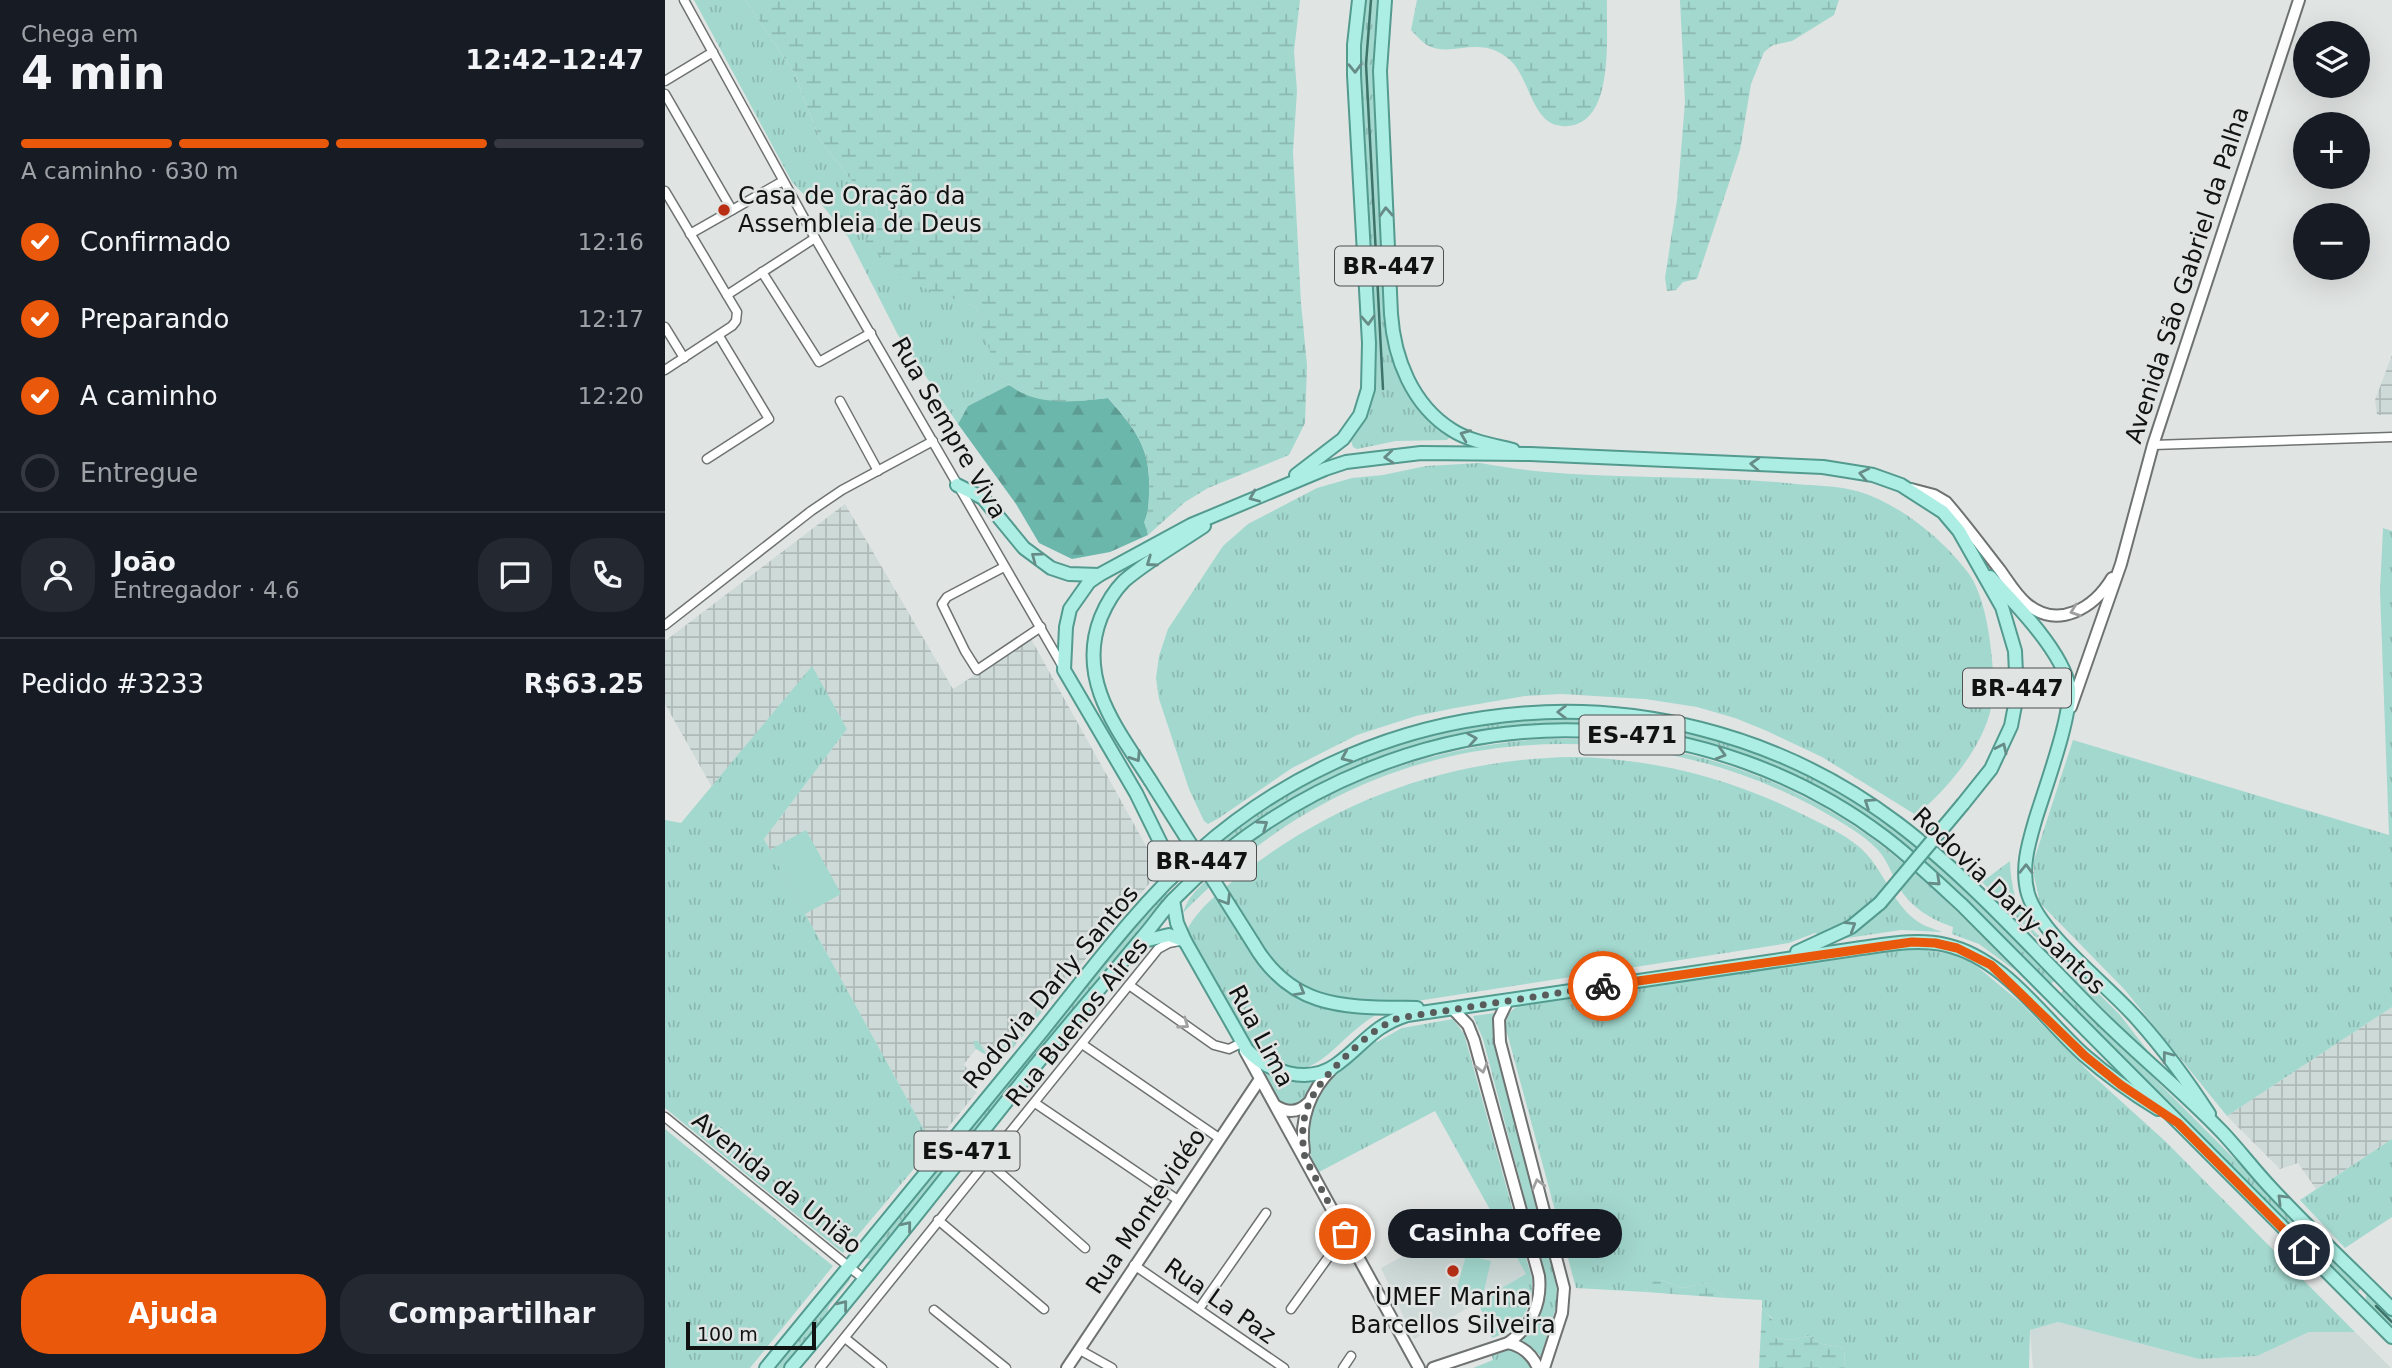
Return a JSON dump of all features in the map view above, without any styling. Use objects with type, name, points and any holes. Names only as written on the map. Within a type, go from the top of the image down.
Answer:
[{"type":"main road","name":"BR-447","points":[[1282,485],[1343,439],[1360,415],[1368,389],[1369,342],[1355,75],[1359,0]]},
{"type":"main road","name":"BR-447","points":[[1385,0],[1380,44],[1380,82],[1391,314],[1397,354],[1404,372],[1425,405],[1451,429],[1476,440],[1531,454]]},
{"type":"main road","name":"BR-447","points":[[1064,670],[1066,627],[1070,609],[1089,582],[1191,525],[1227,509],[1282,485],[1346,462],[1421,453],[1531,454],[1823,467],[1873,475],[1902,487],[1928,502],[1951,521],[1966,541],[2007,619],[2015,651],[2017,695],[2011,726],[1991,769],[1880,903],[1861,920],[1830,938],[1789,955],[1742,965],[1452,1008],[1356,1007],[1324,1002],[1283,981],[1266,963],[1107,712],[1093,667],[1096,633],[1104,610],[1124,581],[1227,509]]},
{"type":"main road","points":[[957,485],[983,498],[1024,548],[1051,568],[1069,574],[1099,575]]},
{"type":"main road","name":"BR-447","points":[[1979,566],[2020,609],[2063,671],[2069,693],[2061,734],[2029,842],[2025,869],[2029,896],[2036,912],[2067,948],[2139,1021],[2197,1095],[2221,1131]]},
{"type":"main road","name":"Rua Sempre Viva","points":[[1064,670],[1136,793],[1171,864],[1171,878]]},
{"type":"main road","name":"Rodovia Darly Santos","points":[[766,1368],[1093,967],[1171,878],[1233,823],[1288,786],[1347,757],[1410,734],[1474,719],[1562,711],[1629,715],[1694,727],[1757,746],[1798,763],[1847,789],[1893,820],[1927,847],[1975,892],[2090,1007],[2221,1131],[2271,1189],[2392,1309]]},
{"type":"main road","name":"Rodovia Darly Santos","points":[[791,1368],[1070,1022],[1174,900],[1227,852],[1279,814],[1335,783],[1405,755],[1477,738],[1541,731],[1616,733],[1679,743],[1731,757],[1780,776],[1828,800],[1882,835],[1962,905],[2392,1337]]},
{"type":"main road","name":"Rua Lima","points":[[1174,900],[1177,923],[1186,943],[1241,1043]]},
{"type":"main road","points":[[1139,942],[1165,935],[1177,936],[1186,943]]},
{"type":"main road","points":[[1742,965],[1912,942],[1957,948],[1991,965],[2085,1056],[2121,1085],[2178,1123]]},
{"type":"main road","points":[[1241,1043],[1259,1062],[1283,1072],[1309,1074],[1335,1066],[1385,1024],[1407,1016],[1452,1008]]},
{"type":"street","name":"Rua Sempre Viva","points":[[684,0],[815,238],[1064,670]]},
{"type":"street","name":"Avenida São Gabriel da Palha","points":[[2061,734],[2121,564],[2153,445],[2299,0]]},
{"type":"street","points":[[665,81],[713,52]]},
{"type":"street","points":[[665,94],[732,210]]},
{"type":"street","points":[[690,234],[783,180]]},
{"type":"street","points":[[665,191],[735,307],[737,317],[732,326],[719,336],[665,370]]},
{"type":"street","points":[[727,295],[815,238]]},
{"type":"street","points":[[762,272],[819,362],[871,333]]},
{"type":"street","points":[[665,327],[684,358]]},
{"type":"street","points":[[707,459],[769,419],[719,336]]},
{"type":"street","points":[[840,401],[878,471]]},
{"type":"street","points":[[2153,445],[2392,437]]},
{"type":"street","points":[[665,625],[811,511],[842,490],[933,441]]},
{"type":"street","name":"Avenida São Gabriel da Palha","points":[[1902,487],[1934,495],[1946,502],[2022,600],[2040,612],[2061,615],[2082,610],[2104,589],[2121,564]]},
{"type":"street","points":[[1005,567],[947,597],[942,604],[965,652],[977,670],[1041,627]]},
{"type":"street","name":"Rua Buenos Aires","points":[[820,1368],[1161,947],[1173,941],[1186,943]]},
{"type":"street","points":[[1129,985],[1214,1045],[1229,1049],[1241,1043]]},
{"type":"street","points":[[1508,1000],[1499,1019],[1500,1042],[1564,1288],[1562,1313],[1544,1368]]},
{"type":"street","points":[[1433,1368],[1507,1343],[1521,1332],[1535,1311],[1540,1294],[1539,1276],[1474,1040],[1468,1025],[1452,1008]]},
{"type":"street","name":"Rua Lima","points":[[1241,1043],[1419,1368]]},
{"type":"street","points":[[1082,1044],[1219,1138]]},
{"type":"street","points":[[1305,1158],[1303,1129],[1310,1101],[1320,1082],[1335,1066]]},
{"type":"street","name":"Rua Montevidéo","points":[[1067,1368],[1260,1079]]},
{"type":"street","points":[[1273,1104],[1282,1110],[1293,1111],[1303,1108],[1310,1101]]},
{"type":"street","points":[[1035,1103],[1178,1200]]},
{"type":"street","name":"Avenida da União","points":[[665,1116],[864,1279]]},
{"type":"street","points":[[988,1161],[1085,1248]]},
{"type":"street","points":[[1199,1309],[1266,1213]]},
{"type":"street","points":[[938,1220],[1044,1309]]},
{"type":"street","points":[[1291,1309],[1345,1234]]},
{"type":"street","name":"Rua La Paz","points":[[1135,1265],[1284,1368]]},
{"type":"street","points":[[934,1310],[1006,1368]]},
{"type":"street","points":[[845,1338],[882,1368]]},
{"type":"street","points":[[1507,1343],[1524,1349],[1538,1368]]},
{"type":"street","points":[[1080,1350],[1112,1368]]},
{"type":"street","points":[[1343,1368],[1352,1356]]},
{"type":"shaded area","points":[[2392,355],[2392,415],[2377,415],[2375,400]]},
{"type":"shaded area","points":[[845,504],[953,689],[1031,639],[1160,871],[1062,987],[1048,996],[1013,1048],[997,1057],[988,1056],[976,1049],[964,1064],[974,1079],[976,1093],[933,1146],[764,839],[847,729],[812,667],[712,787],[665,704],[665,641]]},
{"type":"shaded area","points":[[2392,1007],[2392,1139],[2316,1189],[2298,1163],[2280,1169],[2227,1116]]},
{"type":"shaded area","name":"UMEF Marina Barcellos Silveira","points":[[1489,1209],[1527,1274],[1414,1339],[1381,1268]]},
{"type":"shaded area","points":[[2058,1322],[2199,1359],[2257,1356],[2309,1332],[2355,1332],[2391,1368],[2033,1368],[2030,1330]]},
{"type":"green space","points":[[694,0],[745,0],[794,72],[820,140],[851,180],[875,203],[878,223],[865,242],[946,295],[976,307],[998,369],[1009,385],[968,406],[958,424],[898,335],[848,237],[817,199],[808,199],[792,182]]},
{"type":"green space","points":[[745,0],[1300,0],[1294,51],[1297,91],[1293,152],[1307,365],[1305,423],[1289,455],[1208,488],[1185,502],[1148,535],[1144,522],[1149,502],[1147,462],[1139,439],[1126,419],[1108,398],[1053,401],[1026,395],[1014,388],[1004,379],[995,364],[976,307],[910,283],[865,242],[878,223],[875,203],[851,180],[820,140],[794,72]]},
{"type":"green space","points":[[1364,0],[1379,0],[1374,39],[1374,87],[1391,348],[1451,436],[1447,440],[1396,441],[1357,449],[1351,441],[1373,399],[1376,367],[1360,92]]},
{"type":"green space","points":[[1417,0],[1607,0],[1607,50],[1597,104],[1589,116],[1577,124],[1564,126],[1551,123],[1539,111],[1516,67],[1499,52],[1477,47],[1436,49],[1421,40],[1411,30]]},
{"type":"green space","points":[[1680,0],[1839,0],[1834,15],[1792,41],[1773,45],[1764,52],[1751,84],[1740,150],[1697,279],[1683,282],[1676,290],[1667,291],[1665,278],[1677,200],[1685,102]]},
{"type":"green space","points":[[1009,385],[1046,399],[1108,398],[1133,429],[1144,450],[1149,474],[1149,506],[1145,522],[1148,535],[1110,552],[1072,559],[1039,543],[1016,504],[958,424],[968,406]]},
{"type":"green space","points":[[1480,463],[1556,473],[1749,480],[1833,487],[1860,492],[1891,505],[1935,537],[1959,561],[1974,582],[1981,600],[1990,641],[1993,694],[1987,723],[1972,753],[1951,781],[1916,815],[1822,757],[1735,718],[1697,707],[1645,699],[1561,694],[1525,696],[1416,716],[1357,735],[1292,768],[1219,818],[1208,824],[1204,821],[1189,789],[1159,699],[1156,678],[1159,656],[1168,629],[1223,546],[1248,524],[1317,488],[1352,478],[1426,466]]},
{"type":"green space","points":[[2383,528],[2392,531],[2392,1007],[2227,1116],[2125,990],[2040,903],[2034,876],[2034,860],[2073,740],[2389,835],[2380,591]]},
{"type":"green space","points":[[812,666],[847,729],[764,839],[933,1146],[843,1253],[665,1108],[665,820],[681,823]]},
{"type":"green space","points":[[1562,717],[1628,720],[1714,737],[1776,759],[1835,788],[1890,824],[1924,851],[2056,979],[2049,986],[1928,865],[1884,829],[1830,794],[1772,766],[1711,745],[1649,732],[1585,725],[1521,727],[1458,736],[1395,752],[1318,784],[1230,841],[1213,848],[1244,822],[1306,782],[1390,745],[1477,724]]},
{"type":"green space","points":[[1542,739],[1636,744],[1682,753],[1727,765],[1813,802],[1854,826],[1909,867],[2016,971],[1979,944],[1952,934],[1953,927],[1937,921],[1915,907],[1896,882],[1878,850],[1859,834],[1822,811],[1763,783],[1702,762],[1639,749],[1574,744],[1510,747],[1446,757],[1384,776],[1325,803],[1286,826],[1232,867],[1183,913],[1195,892],[1224,865],[1258,838],[1333,793],[1413,762],[1455,751]]},
{"type":"green space","points":[[1571,757],[1663,766],[1722,782],[1780,804],[1834,830],[1858,846],[1867,854],[1908,913],[1920,923],[1942,932],[1901,930],[1834,940],[1815,933],[1789,943],[1417,1001],[1376,1015],[1330,1053],[1303,1068],[1288,1068],[1272,1062],[1253,1046],[1187,930],[1212,899],[1280,847],[1357,804],[1439,775],[1526,760]]},
{"type":"green space","points":[[806,830],[841,894],[805,914],[770,850]]},
{"type":"green space","points":[[2010,861],[2014,891],[2024,918],[2054,950],[2061,963],[1982,882]]},
{"type":"green space","points":[[1166,891],[1168,900],[873,1260],[865,1258],[1139,921]]},
{"type":"green space","points":[[1920,949],[1956,955],[1974,964],[2021,1003],[2090,1073],[2165,1141],[2355,1332],[2309,1332],[2257,1356],[2199,1359],[2058,1322],[2030,1330],[2029,1368],[1845,1368],[1844,1348],[1822,1344],[1808,1336],[1793,1340],[1774,1338],[1772,1318],[1762,1309],[1762,1300],[1726,1298],[1706,1283],[1682,1288],[1662,1280],[1647,1287],[1646,1292],[1576,1288],[1506,1029],[1512,1010],[1524,1004]]},
{"type":"green space","points":[[2074,969],[2120,1015],[2158,1064],[2072,978]]},
{"type":"green space","points":[[1062,987],[1013,1048],[1009,1052],[999,1056],[987,1055],[1013,1040],[1016,1044],[1048,996]]},
{"type":"green space","points":[[2065,989],[2362,1287],[2357,1293],[2059,995]]},
{"type":"green space","points":[[1495,1013],[1493,1037],[1557,1281],[1556,1307],[1541,1356],[1520,1340],[1541,1314],[1546,1280],[1483,1039],[1473,1016]]},
{"type":"green space","points":[[1453,1019],[1464,1034],[1532,1279],[1530,1299],[1523,1316],[1510,1329],[1492,1338],[1478,1302],[1526,1274],[1435,1111],[1319,1172],[1308,1141],[1308,1119],[1315,1097],[1339,1068],[1372,1037],[1377,1042],[1402,1028]]},
{"type":"green space","points":[[973,1041],[978,1041],[987,1055],[976,1050]]},
{"type":"green space","points":[[1264,1070],[1281,1077],[1316,1078],[1301,1103],[1295,1107],[1280,1104],[1263,1075]]},
{"type":"green space","points":[[665,1129],[833,1266],[750,1368],[665,1368]]},
{"type":"green space","points":[[2392,1139],[2392,1217],[2345,1248],[2300,1200]]},
{"type":"green space","points":[[1453,1230],[1474,1235],[1470,1252],[1448,1247]]},
{"type":"green space","points":[[1466,1255],[1491,1261],[1482,1299],[1456,1292]]},
{"type":"green space","points":[[849,1274],[850,1280],[829,1306],[826,1317],[785,1368],[773,1368]]},
{"type":"green space","points":[[1662,1280],[1682,1288],[1706,1283],[1726,1298],[1646,1292],[1647,1287],[1655,1281]]},
{"type":"green space","points":[[2369,1293],[2392,1316],[2392,1327],[2366,1301]]},
{"type":"green space","points":[[1762,1309],[1773,1322],[1774,1338],[1793,1340],[1808,1336],[1822,1344],[1844,1348],[1845,1368],[1759,1368]]},
{"type":"green space","points":[[1499,1349],[1518,1352],[1531,1368],[1473,1368],[1493,1360],[1491,1353]]},
{"type":"waterway","points":[[1371,0],[1366,64],[1383,389]]},
{"type":"waterway","points":[[2376,1306],[2392,1322]]},
{"type":"way so far","points":[[1345,1234],[1305,1158],[1302,1139],[1306,1111],[1314,1091],[1355,1047],[1385,1024],[1415,1014],[1603,986]]},
{"type":"place","name":"Casa de Oração da Assembleia de Deus","points":[[724,210]]},
{"type":"place","name":"Casinha Coffee","points":[[1345,1234]]},
{"type":"place","name":"UMEF Marina Barcellos Silveira","points":[[1453,1271]]},
{"type":"route","points":[[1603,986],[1912,942],[1957,948],[1991,965],[2085,1056],[2121,1085],[2178,1123],[2304,1250]]}]
